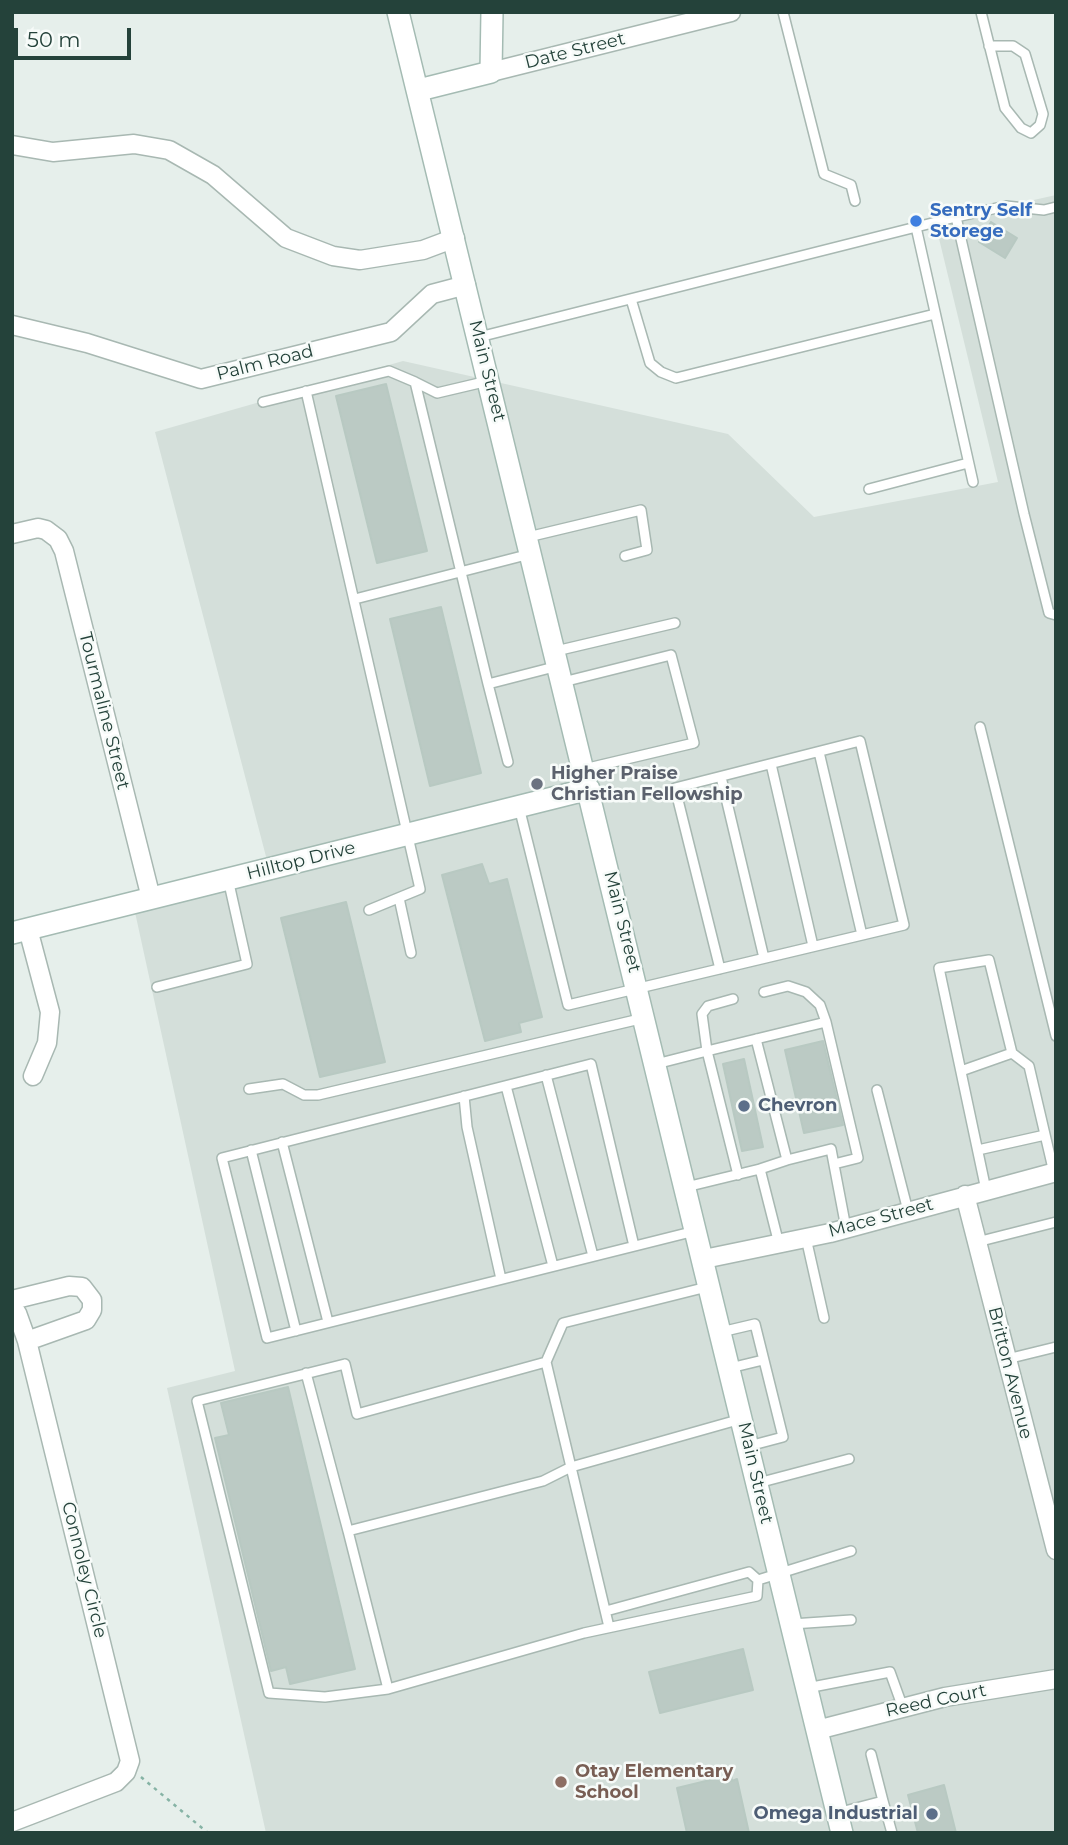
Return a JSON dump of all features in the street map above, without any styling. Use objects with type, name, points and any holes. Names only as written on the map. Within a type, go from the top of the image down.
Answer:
[{"type":"main road","name":"Main Street","points":[[398,12],[840,1823]]},
{"type":"main road","points":[[491,72],[492,12]]},
{"type":"main road","name":"Date Street","points":[[419,90],[491,72]]},
{"type":"main road","name":"Hilltop Drive","points":[[20,931],[519,807],[587,779]]},
{"type":"street","name":"Date Street","points":[[491,72],[731,12]]},
{"type":"street","points":[[12,145],[53,152],[134,144],[169,150],[213,175],[286,238],[333,256],[360,260],[423,250],[455,238]]},
{"type":"street","name":"Palm Road","points":[[12,324],[87,343],[201,379],[391,331],[432,294],[466,285]]},
{"type":"street","name":"Tourmaline Street","points":[[12,534],[38,528],[46,530],[58,539],[64,551],[151,898]]},
{"type":"street","points":[[20,931],[50,1012],[47,1043],[33,1076]]},
{"type":"street","name":"Mace Street","points":[[704,1259],[806,1238],[1055,1172]]},
{"type":"street","name":"Britton Avenue","points":[[965,1195],[1056,1550]]},
{"type":"street","points":[[12,1300],[69,1286],[82,1287],[92,1300],[92,1310],[86,1320],[27,1341]]},
{"type":"street","name":"Connoley Circle","points":[[12,1310],[17,1313],[27,1341],[130,1757],[126,1772],[104,1788],[12,1822]]},
{"type":"street","name":"Reed Court","points":[[817,1730],[945,1697],[1056,1679]]},
{"type":"lane","points":[[783,12],[824,174],[851,185],[855,201]]},
{"type":"lane","points":[[981,12],[989,46],[1005,108],[1021,128],[1031,133],[1040,125],[1043,114],[1025,54],[1013,46],[989,46]]},
{"type":"lane","points":[[479,337],[957,217],[1006,206],[1044,210],[1056,207]]},
{"type":"lane","points":[[957,217],[982,338],[1024,514],[1049,613],[1056,615]]},
{"type":"lane","points":[[916,227],[973,482]]},
{"type":"lane","points":[[631,299],[650,363],[661,372],[676,378],[935,314]]},
{"type":"lane","points":[[263,402],[388,371],[437,393],[490,381]]},
{"type":"lane","points":[[415,382],[508,762]]},
{"type":"lane","points":[[306,391],[410,834],[420,889],[369,910]]},
{"type":"lane","points":[[869,489],[968,463]]},
{"type":"lane","points":[[355,599],[461,571],[530,545],[640,510],[647,550],[625,556]]},
{"type":"lane","points":[[488,684],[559,666],[675,623]]},
{"type":"lane","points":[[559,666],[671,655],[694,743],[587,779]]},
{"type":"lane","points":[[980,726],[1054,1017],[1056,1036]]},
{"type":"lane","points":[[519,807],[568,1005],[638,989],[720,969],[813,946],[904,925],[860,741],[675,788],[720,969]]},
{"type":"lane","points":[[819,752],[862,935]]},
{"type":"lane","points":[[771,764],[813,946]]},
{"type":"lane","points":[[722,776],[764,958]]},
{"type":"lane","points":[[157,987],[247,964],[228,879]]},
{"type":"lane","points":[[399,898],[411,953]]},
{"type":"lane","points":[[986,1190],[939,968],[989,960],[1012,1053],[1029,1066],[1055,1172]]},
{"type":"lane","points":[[764,992],[788,986],[806,992],[820,1005],[858,1158],[834,1164]]},
{"type":"lane","points":[[733,999],[708,1006],[702,1014],[707,1051],[738,1175]]},
{"type":"lane","points":[[249,1089],[283,1084],[304,1095],[318,1096],[645,1018]]},
{"type":"lane","points":[[656,1064],[826,1022]]},
{"type":"lane","points":[[755,1040],[787,1160]]},
{"type":"lane","points":[[961,1071],[1012,1053]]},
{"type":"lane","points":[[634,1246],[591,1064],[222,1158],[267,1338],[328,1322],[634,1246],[697,1230]]},
{"type":"lane","points":[[546,1075],[593,1256]]},
{"type":"lane","points":[[506,1086],[553,1266]]},
{"type":"lane","points":[[877,1090],[908,1211]]},
{"type":"lane","points":[[464,1096],[467,1127],[501,1279]]},
{"type":"lane","points":[[978,1150],[1045,1135]]},
{"type":"lane","points":[[282,1142],[328,1322]]},
{"type":"lane","points":[[686,1187],[831,1149],[846,1228]]},
{"type":"lane","points":[[250,1150],[296,1331]]},
{"type":"lane","points":[[760,1169],[779,1244]]},
{"type":"lane","points":[[977,1242],[1056,1222]]},
{"type":"lane","points":[[806,1238],[824,1318]]},
{"type":"lane","points":[[609,1627],[546,1362],[563,1323],[711,1287]]},
{"type":"lane","points":[[722,1332],[755,1324],[783,1437],[749,1446]]},
{"type":"lane","points":[[1007,1359],[1056,1347]]},
{"type":"lane","points":[[730,1368],[763,1360]]},
{"type":"lane","points":[[546,1362],[356,1414],[345,1364],[197,1401],[269,1692],[325,1697],[388,1689],[609,1627],[757,1596],[758,1580]]},
{"type":"lane","points":[[306,1373],[388,1689]]},
{"type":"lane","points":[[348,1531],[543,1481],[571,1467],[742,1418]]},
{"type":"lane","points":[[758,1483],[849,1459]]},
{"type":"lane","points":[[758,1580],[780,1576],[851,1551]]},
{"type":"lane","points":[[606,1611],[749,1572],[758,1580]]},
{"type":"lane","points":[[792,1624],[851,1620]]},
{"type":"lane","points":[[807,1688],[890,1672],[903,1708]]},
{"type":"lane","points":[[871,1754],[892,1833]]},
{"type":"lane","points":[[840,1823],[883,1801]]},
{"type":"path","points":[[152,1787],[208,1833]]},
{"type":"shaded area","points":[[1056,195],[1056,1833],[266,1833],[167,1388],[235,1371],[133,903],[269,868],[155,432],[403,361],[728,434],[814,517],[998,482],[935,222]]},
{"type":"building","points":[[991,222],[1017,238],[1005,258],[979,242]]},
{"type":"building","points":[[386,384],[427,551],[377,563],[336,396]]},
{"type":"building","points":[[441,607],[481,773],[430,786],[390,619]]},
{"type":"building","points":[[482,864],[489,884],[507,879],[542,1017],[519,1023],[521,1032],[485,1041],[442,875]]},
{"type":"building","points":[[346,902],[385,1062],[320,1077],[281,918]]},
{"type":"building","points":[[823,1041],[843,1125],[804,1133],[785,1050]]},
{"type":"building","points":[[744,1059],[763,1147],[742,1151],[723,1064]]},
{"type":"building","points":[[288,1387],[355,1669],[290,1684],[286,1667],[271,1671],[215,1438],[229,1435],[221,1403]]},
{"type":"building","points":[[743,1649],[753,1690],[660,1713],[649,1672]]},
{"type":"building","points":[[731,1775],[732,1781],[737,1779],[749,1833],[687,1833],[677,1788]]},
{"type":"building","name":"Omega Industrial","points":[[944,1785],[956,1833],[918,1833],[908,1795]]},
{"type":"place","name":"Sentry Self Storege","points":[[916,221]]},
{"type":"place","name":"Higher Praise Christian Fellowship","points":[[537,784]]},
{"type":"place","name":"Chevron","points":[[744,1106]]},
{"type":"place","name":"Otay Elementary School","points":[[561,1782]]},
{"type":"place","name":"Omega Industrial","points":[[932,1814]]}]
